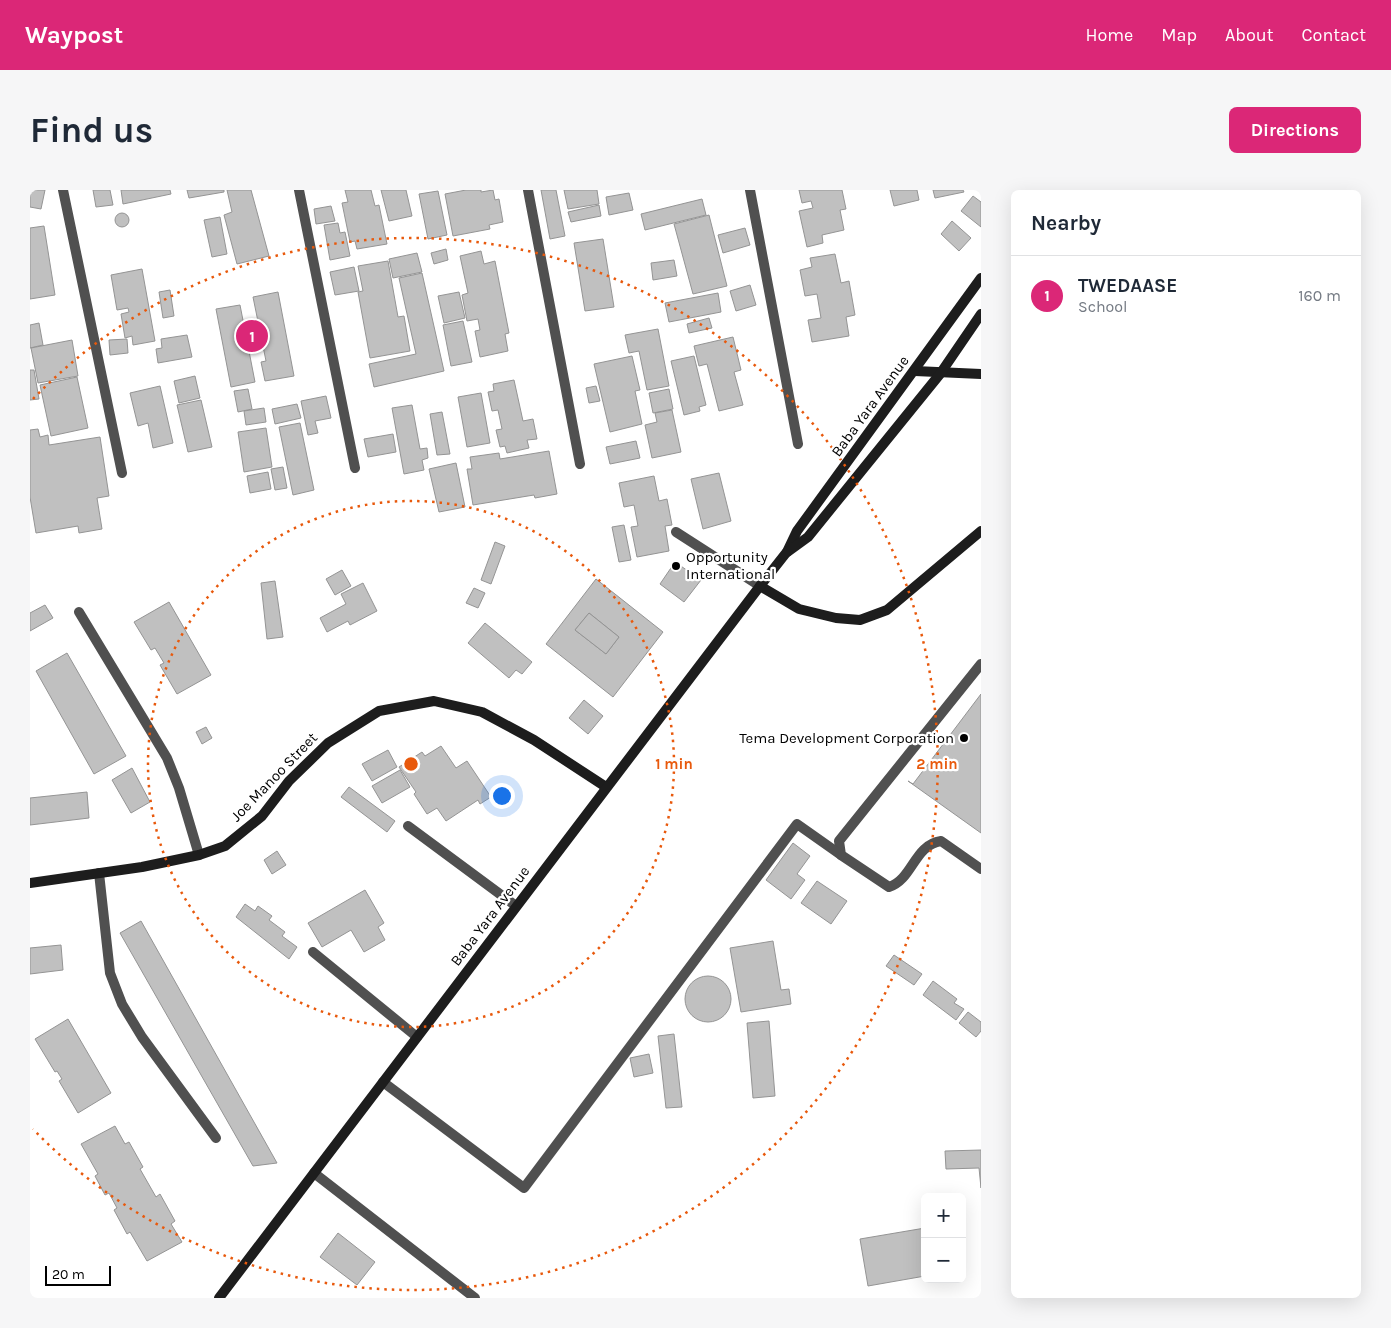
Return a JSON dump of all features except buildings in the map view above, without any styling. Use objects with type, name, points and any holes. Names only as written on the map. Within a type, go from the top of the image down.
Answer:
[{"type":"main road","name":"Baba Yara Avenue","points":[[220,1298],[606,787],[786,553],[797,531],[981,278]]},
{"type":"main road","name":"Baba Yara Avenue","points":[[786,553],[808,537],[940,374],[981,314]]},
{"type":"main road","points":[[914,371],[940,374],[981,374]]},
{"type":"main road","points":[[760,586],[799,609],[836,618],[860,620],[888,610],[981,531]]},
{"type":"main road","name":"Joe Manoo Street","points":[[30,883],[199,855],[225,846],[262,816],[289,781],[328,743],[379,711],[434,701],[482,712],[534,740],[606,787]]},
{"type":"street","points":[[63,190],[122,473]]},
{"type":"street","points":[[299,190],[355,468]]},
{"type":"street","points":[[528,190],[580,464]]},
{"type":"street","points":[[750,190],[798,444]]},
{"type":"street","points":[[676,532],[760,586]]},
{"type":"street","points":[[79,612],[167,758],[179,788],[199,855]]},
{"type":"street","points":[[841,855],[839,841],[981,664]]},
{"type":"street","points":[[383,1082],[524,1188],[796,824],[889,887],[901,880],[926,846],[933,842],[941,842],[981,870]]},
{"type":"street","points":[[408,826],[516,906]]},
{"type":"street","points":[[99,873],[110,973],[122,1004],[142,1037],[216,1138]]},
{"type":"street","points":[[313,952],[417,1038]]},
{"type":"street","points":[[314,1173],[474,1298]]},
{"type":"place","name":"TWEDAASE","points":[[252,336]]},
{"type":"place","name":"Opportunity International","points":[[676,566]]},
{"type":"place","name":"Tema Development Corporation","points":[[964,738]]}]
